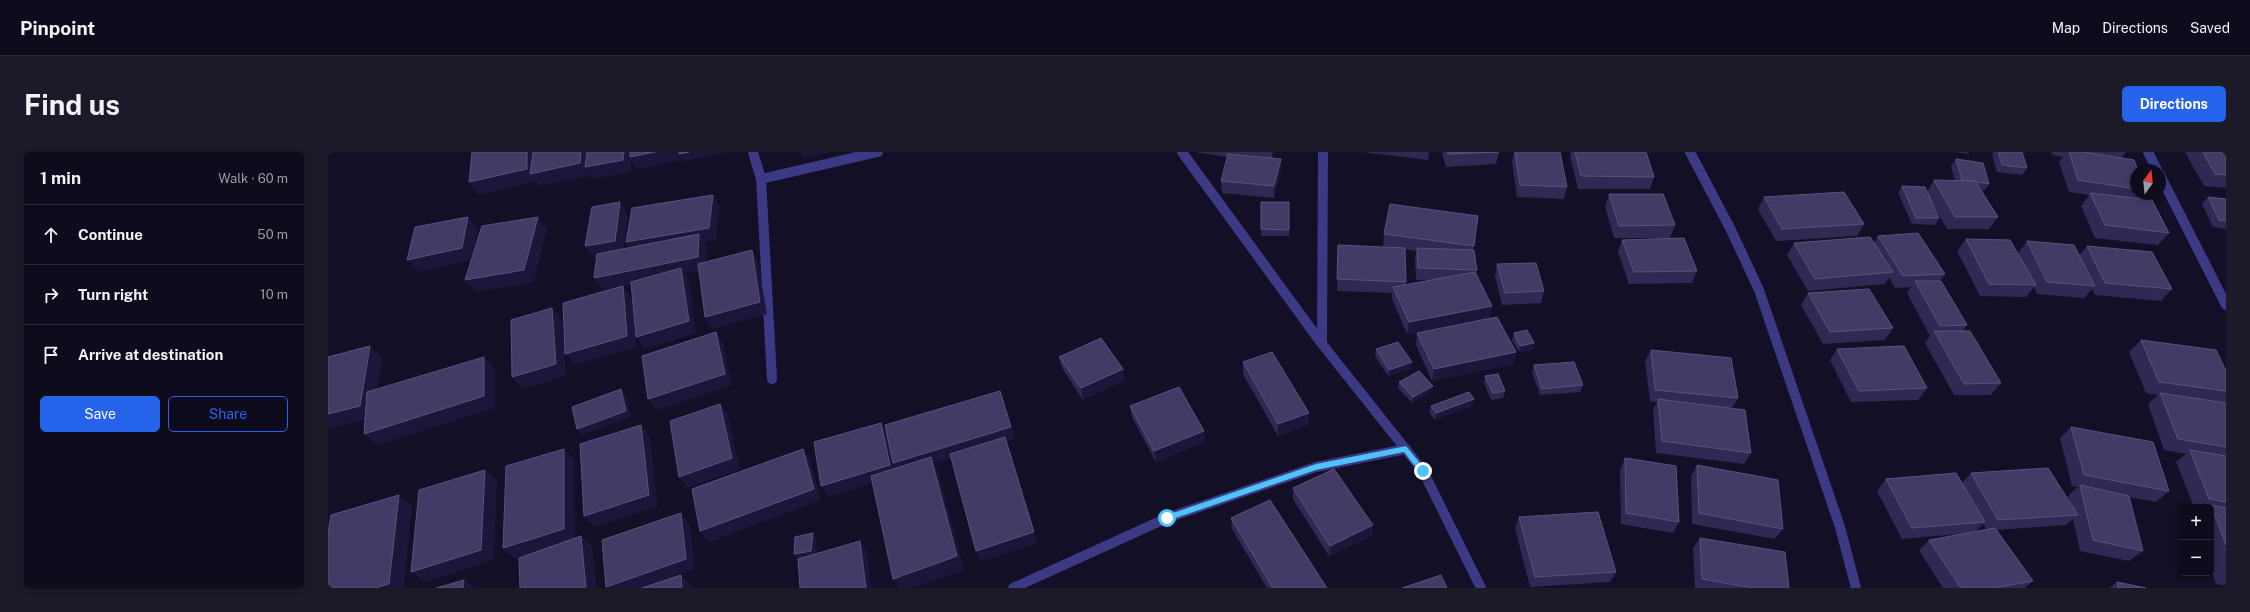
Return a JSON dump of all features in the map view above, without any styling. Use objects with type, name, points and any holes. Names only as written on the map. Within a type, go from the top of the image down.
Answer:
[{"type":"street","points":[[753,152],[761,178],[772,379]]},
{"type":"street","points":[[761,178],[878,152]]},
{"type":"street","points":[[1182,152],[1322,344],[1423,471],[1481,588]]},
{"type":"street","points":[[1322,344],[1323,152]]},
{"type":"street","points":[[1690,152],[1731,230],[1759,290],[1840,527],[1856,588]]},
{"type":"street","points":[[2148,152],[2155,164]]},
{"type":"street","points":[[2166,187],[2226,305]]},
{"type":"street","points":[[1013,588],[1167,518],[1316,467],[1406,449]]},
{"type":"building","points":[[472,152],[527,152],[527,169],[469,182]]},
{"type":"building","points":[[533,152],[581,152],[580,163],[530,174]]},
{"type":"building","points":[[587,152],[624,152],[623,160],[585,167]]},
{"type":"building","points":[[630,152],[655,152],[630,157]]},
{"type":"building","points":[[1447,152],[1499,152],[1448,154]]},
{"type":"building","points":[[1515,152],[1560,152],[1567,187],[1520,185]]},
{"type":"building","points":[[1575,152],[1646,152],[1654,177],[1581,176]]},
{"type":"building","points":[[1998,152],[2022,152],[2027,168],[2002,165]]},
{"type":"building","points":[[2069,152],[2084,152],[2134,160],[2136,164],[2130,164],[2130,188],[2078,180]]},
{"type":"building","points":[[2203,152],[2226,152],[2226,175],[2215,174]]},
{"type":"building","points":[[1228,154],[1281,159],[1274,186],[1221,181]]},
{"type":"building","points":[[1956,159],[1983,163],[1989,184],[1962,180]]},
{"type":"building","points":[[1934,180],[1975,181],[1998,217],[1955,217]]},
{"type":"building","points":[[1902,186],[1925,187],[1939,218],[1916,218]]},
{"type":"building","points":[[1844,192],[1864,224],[1782,229],[1764,197]]},
{"type":"building","points":[[2090,193],[2130,198],[2130,200],[2152,200],[2169,233],[2105,225]]},
{"type":"building","points":[[1609,194],[1663,194],[1675,225],[1619,226]]},
{"type":"building","points":[[713,195],[709,228],[626,242],[632,208]]},
{"type":"building","points":[[2208,197],[2226,199],[2226,221],[2219,220]]},
{"type":"building","points":[[620,202],[615,241],[585,246],[592,207]]},
{"type":"building","points":[[1261,202],[1289,202],[1289,230],[1261,229]]},
{"type":"building","points":[[1390,204],[1478,216],[1474,246],[1384,234]]},
{"type":"building","points":[[468,217],[462,248],[407,260],[415,227]]},
{"type":"building","points":[[538,217],[524,270],[465,280],[482,226]]},
{"type":"building","points":[[1918,233],[1945,274],[1903,276],[1878,236]]},
{"type":"building","points":[[699,234],[698,257],[594,278],[597,254]]},
{"type":"building","points":[[1870,237],[1893,272],[1815,279],[1794,243]]},
{"type":"building","points":[[1684,238],[1697,271],[1634,272],[1622,240]]},
{"type":"building","points":[[1966,239],[2010,240],[2036,285],[1989,284]]},
{"type":"building","points":[[2027,241],[2074,245],[2095,286],[2047,282]]},
{"type":"building","points":[[1338,245],[1405,248],[1406,282],[1337,279]]},
{"type":"building","points":[[2087,246],[2152,252],[2172,289],[2105,283]]},
{"type":"building","points":[[1417,248],[1474,250],[1477,270],[1418,268]]},
{"type":"building","points":[[752,250],[760,302],[705,317],[698,264]]},
{"type":"building","points":[[1536,263],[1544,291],[1505,293],[1497,264]]},
{"type":"building","points":[[681,268],[689,321],[636,337],[631,282]]},
{"type":"building","points":[[1475,272],[1492,306],[1409,322],[1393,287]]},
{"type":"building","points":[[1915,281],[1941,281],[1967,325],[1940,326]]},
{"type":"building","points":[[623,286],[627,336],[565,354],[563,303]]},
{"type":"building","points":[[1869,289],[1893,328],[1830,332],[1808,293]]},
{"type":"building","points":[[552,308],[556,364],[512,377],[511,320]]},
{"type":"building","points":[[1497,317],[1516,352],[1434,369],[1417,333]]},
{"type":"building","points":[[1527,330],[1534,343],[1520,346],[1514,333]]},
{"type":"building","points":[[1934,331],[1970,331],[2001,383],[1964,384]]},
{"type":"building","points":[[716,332],[725,374],[648,399],[642,356]]},
{"type":"building","points":[[1101,338],[1123,369],[1081,388],[1059,357]]},
{"type":"building","points":[[2141,340],[2216,350],[2226,371],[2226,391],[2159,382]]},
{"type":"building","points":[[1398,342],[1412,362],[1389,370],[1376,349]]},
{"type":"building","points":[[370,346],[360,406],[328,414],[328,357]]},
{"type":"building","points":[[1904,346],[1927,388],[1859,391],[1837,349]]},
{"type":"building","points":[[1651,350],[1731,358],[1738,398],[1655,390]]},
{"type":"building","points":[[1272,352],[1309,413],[1278,424],[1243,362]]},
{"type":"building","points":[[484,357],[484,396],[364,434],[367,392]]},
{"type":"building","points":[[1574,362],[1583,385],[1542,389],[1534,365]]},
{"type":"building","points":[[1419,371],[1433,386],[1413,397],[1399,382]]},
{"type":"building","points":[[1498,374],[1505,391],[1493,393],[1485,376]]},
{"type":"building","points":[[1179,387],[1204,431],[1154,451],[1130,406]]},
{"type":"building","points":[[621,389],[626,411],[577,429],[572,407]]},
{"type":"building","points":[[1000,391],[1011,427],[893,463],[885,425]]},
{"type":"building","points":[[1469,392],[1474,399],[1436,413],[1431,406]]},
{"type":"building","points":[[2160,393],[2226,403],[2226,447],[2178,439]]},
{"type":"building","points":[[1658,399],[1745,410],[1751,453],[1662,441]]},
{"type":"building","points":[[720,404],[732,458],[679,477],[670,421]]},
{"type":"building","points":[[881,423],[890,465],[821,486],[814,442]]},
{"type":"building","points":[[641,425],[649,495],[584,516],[580,444]]},
{"type":"building","points":[[2071,427],[2153,442],[2169,491],[2084,475]]},
{"type":"building","points":[[1005,437],[1034,532],[976,551],[950,454]]},
{"type":"building","points":[[564,449],[564,529],[503,548],[506,466]]},
{"type":"building","points":[[803,449],[814,489],[700,531],[692,489]]},
{"type":"building","points":[[2190,450],[2226,456],[2226,502],[2209,499]]},
{"type":"building","points":[[931,457],[957,556],[893,579],[871,476]]},
{"type":"building","points":[[1625,458],[1676,466],[1679,522],[1626,513]]},
{"type":"building","points":[[1697,465],[1778,480],[1783,529],[1699,513]]},
{"type":"building","points":[[2048,468],[2078,515],[1998,520],[1971,473]]},
{"type":"building","points":[[1334,469],[1373,525],[1330,546],[1293,488]]},
{"type":"building","points":[[485,470],[481,550],[411,572],[419,490]]},
{"type":"building","points":[[1956,473],[1985,522],[1912,528],[1886,479]]},
{"type":"building","points":[[2080,485],[2129,496],[2143,551],[2093,540]]},
{"type":"building","points":[[399,495],[389,584],[375,588],[328,588],[328,532],[331,515]]},
{"type":"building","points":[[1270,500],[1327,588],[1273,588],[1231,518]]},
{"type":"building","points":[[2214,506],[2226,508],[2226,545],[2214,513]]},
{"type":"building","points":[[1598,512],[1616,572],[1535,577],[1519,517]]},
{"type":"building","points":[[681,513],[686,559],[606,587],[602,540]]},
{"type":"building","points":[[1995,528],[2033,581],[1994,588],[1961,588],[1929,540]]},
{"type":"building","points":[[813,533],[811,551],[794,554],[795,537]]},
{"type":"building","points":[[581,536],[586,588],[520,588],[519,558]]},
{"type":"building","points":[[1700,538],[1785,552],[1789,588],[1753,588],[1702,579]]},
{"type":"building","points":[[860,541],[866,588],[800,588],[798,559]]},
{"type":"building","points":[[681,575],[682,588],[642,588]]},
{"type":"building","points":[[1441,575],[1447,588],[1402,588]]},
{"type":"building","points":[[464,580],[463,588],[436,588]]},
{"type":"building","points":[[2117,582],[2146,588],[2118,588]]},
{"type":"route","points":[[1167,518],[1316,467],[1406,449],[1423,471]]}]
